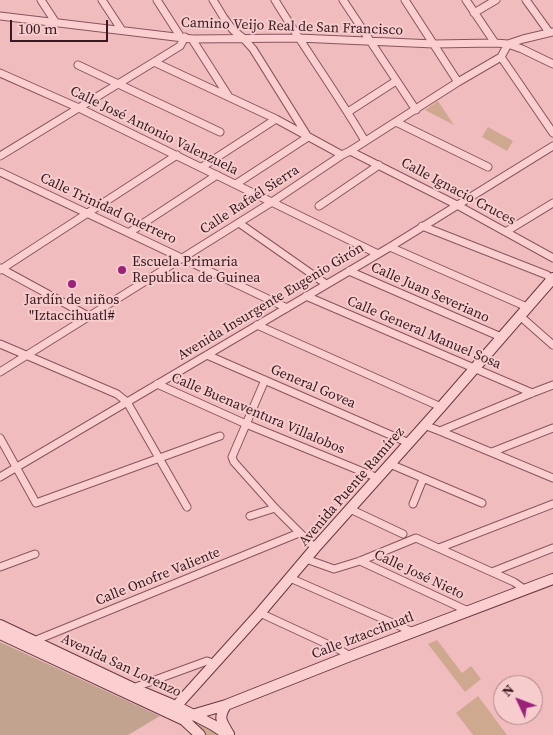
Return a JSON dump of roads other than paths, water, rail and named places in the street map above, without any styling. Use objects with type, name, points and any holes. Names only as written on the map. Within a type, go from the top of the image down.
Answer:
[{"type":"street","points":[[41,0],[56,23]]},
{"type":"street","points":[[102,0],[121,29]]},
{"type":"street","points":[[157,0],[230,97]]},
{"type":"street","points":[[213,0],[233,30],[253,49],[308,137]]},
{"type":"street","points":[[275,0],[365,141]]},
{"type":"street","points":[[343,0],[416,110]]},
{"type":"street","points":[[405,0],[458,82]]},
{"type":"street","points":[[466,0],[495,43]]},
{"type":"street","points":[[474,13],[496,0]]},
{"type":"street","points":[[526,0],[551,32]]},
{"type":"street","name":"Camino Veijo Real de San Francisco","points":[[0,16],[186,37],[369,40],[434,44],[508,44],[551,32]]},
{"type":"street","points":[[0,156],[180,46],[186,37]]},
{"type":"street","points":[[553,64],[508,44],[501,57],[553,133]]},
{"type":"street","name":"Calle Rafaél Sierra","points":[[0,372],[272,202],[342,154],[350,151],[458,82],[501,57]]},
{"type":"street","points":[[154,62],[276,119],[342,154]]},
{"type":"street","points":[[78,65],[220,132]]},
{"type":"street","name":"Calle José Antonio Valenzuela","points":[[0,73],[79,108],[217,174],[378,254]]},
{"type":"street","points":[[348,112],[396,81]]},
{"type":"street","points":[[202,167],[276,119]]},
{"type":"street","points":[[396,122],[488,167]]},
{"type":"street","points":[[236,184],[308,137]]},
{"type":"street","name":"Avenida Insurgente Eugenio Girón","points":[[0,477],[390,247],[553,146]]},
{"type":"street","name":"Calle Ignacio Cruces","points":[[350,151],[457,204],[553,258]]},
{"type":"street","points":[[90,317],[0,269],[177,155]]},
{"type":"street","points":[[319,206],[378,165]]},
{"type":"street","name":"Calle Trinidad Guerrero","points":[[0,172],[287,308]]},
{"type":"street","points":[[130,232],[217,174]]},
{"type":"street","points":[[507,231],[553,203]]},
{"type":"street","points":[[239,223],[326,284]]},
{"type":"street","points":[[422,226],[547,275],[552,280]]},
{"type":"street","points":[[390,247],[527,307]]},
{"type":"street","name":"Calle Juan Severiano","points":[[349,271],[501,337]]},
{"type":"street","name":"Avenida Puente Ramírez","points":[[173,709],[215,664],[306,558],[552,280]]},
{"type":"street","name":"Calle General Manuel Sosa","points":[[306,296],[532,393]]},
{"type":"street","points":[[520,316],[553,345]]},
{"type":"street","points":[[258,325],[441,407]]},
{"type":"street","points":[[0,344],[117,394],[127,402],[187,507]]},
{"type":"street","name":"General Govea","points":[[206,355],[409,443]]},
{"type":"street","points":[[265,380],[232,457],[234,462],[275,508],[315,548]]},
{"type":"street","name":"Calle Buenaventura Villalobos","points":[[157,384],[246,424],[378,478]]},
{"type":"street","points":[[440,431],[553,385]]},
{"type":"street","points":[[424,425],[553,478]]},
{"type":"street","points":[[492,452],[553,428]]},
{"type":"street","points":[[0,438],[36,503],[220,436]]},
{"type":"street","points":[[390,464],[482,503]]},
{"type":"street","points":[[412,504],[423,479]]},
{"type":"street","points":[[439,548],[553,504]]},
{"type":"street","points":[[250,516],[275,508]]},
{"type":"street","points":[[350,509],[403,534]]},
{"type":"street","name":"Calle Onofre Valiente","points":[[32,645],[299,533]]},
{"type":"street","points":[[306,558],[334,569],[360,561],[416,538],[514,582],[524,590]]},
{"type":"street","points":[[492,572],[553,548]]},
{"type":"street","points":[[0,567],[35,554]]},
{"type":"street","name":"Calle José Nieto","points":[[360,561],[468,611]]},
{"type":"street","points":[[290,578],[413,632]]},
{"type":"street","name":"Calle Iztaccihuatl","points":[[188,718],[553,579]]},
{"type":"street","points":[[260,612],[350,656]]},
{"type":"street","name":"Avenida San Lorenzo","points":[[0,625],[32,645]]},
{"type":"street","name":"Avenida San Lorenzo","points":[[0,634],[32,645],[173,709],[188,718],[213,726],[229,735]]},
{"type":"street","points":[[132,691],[207,661],[215,664]]},
{"type":"street","points":[[226,705],[221,713],[221,720],[229,735]]},
{"type":"street","name":"Avenida San Lorenzo","points":[[188,718],[200,735]]},
{"type":"place","name":"Escuela Primaria Republica de Guinea","points":[[122,270]]},
{"type":"place","name":"Jardín de niños \"Iztaccihuatl#","points":[[72,284]]}]
